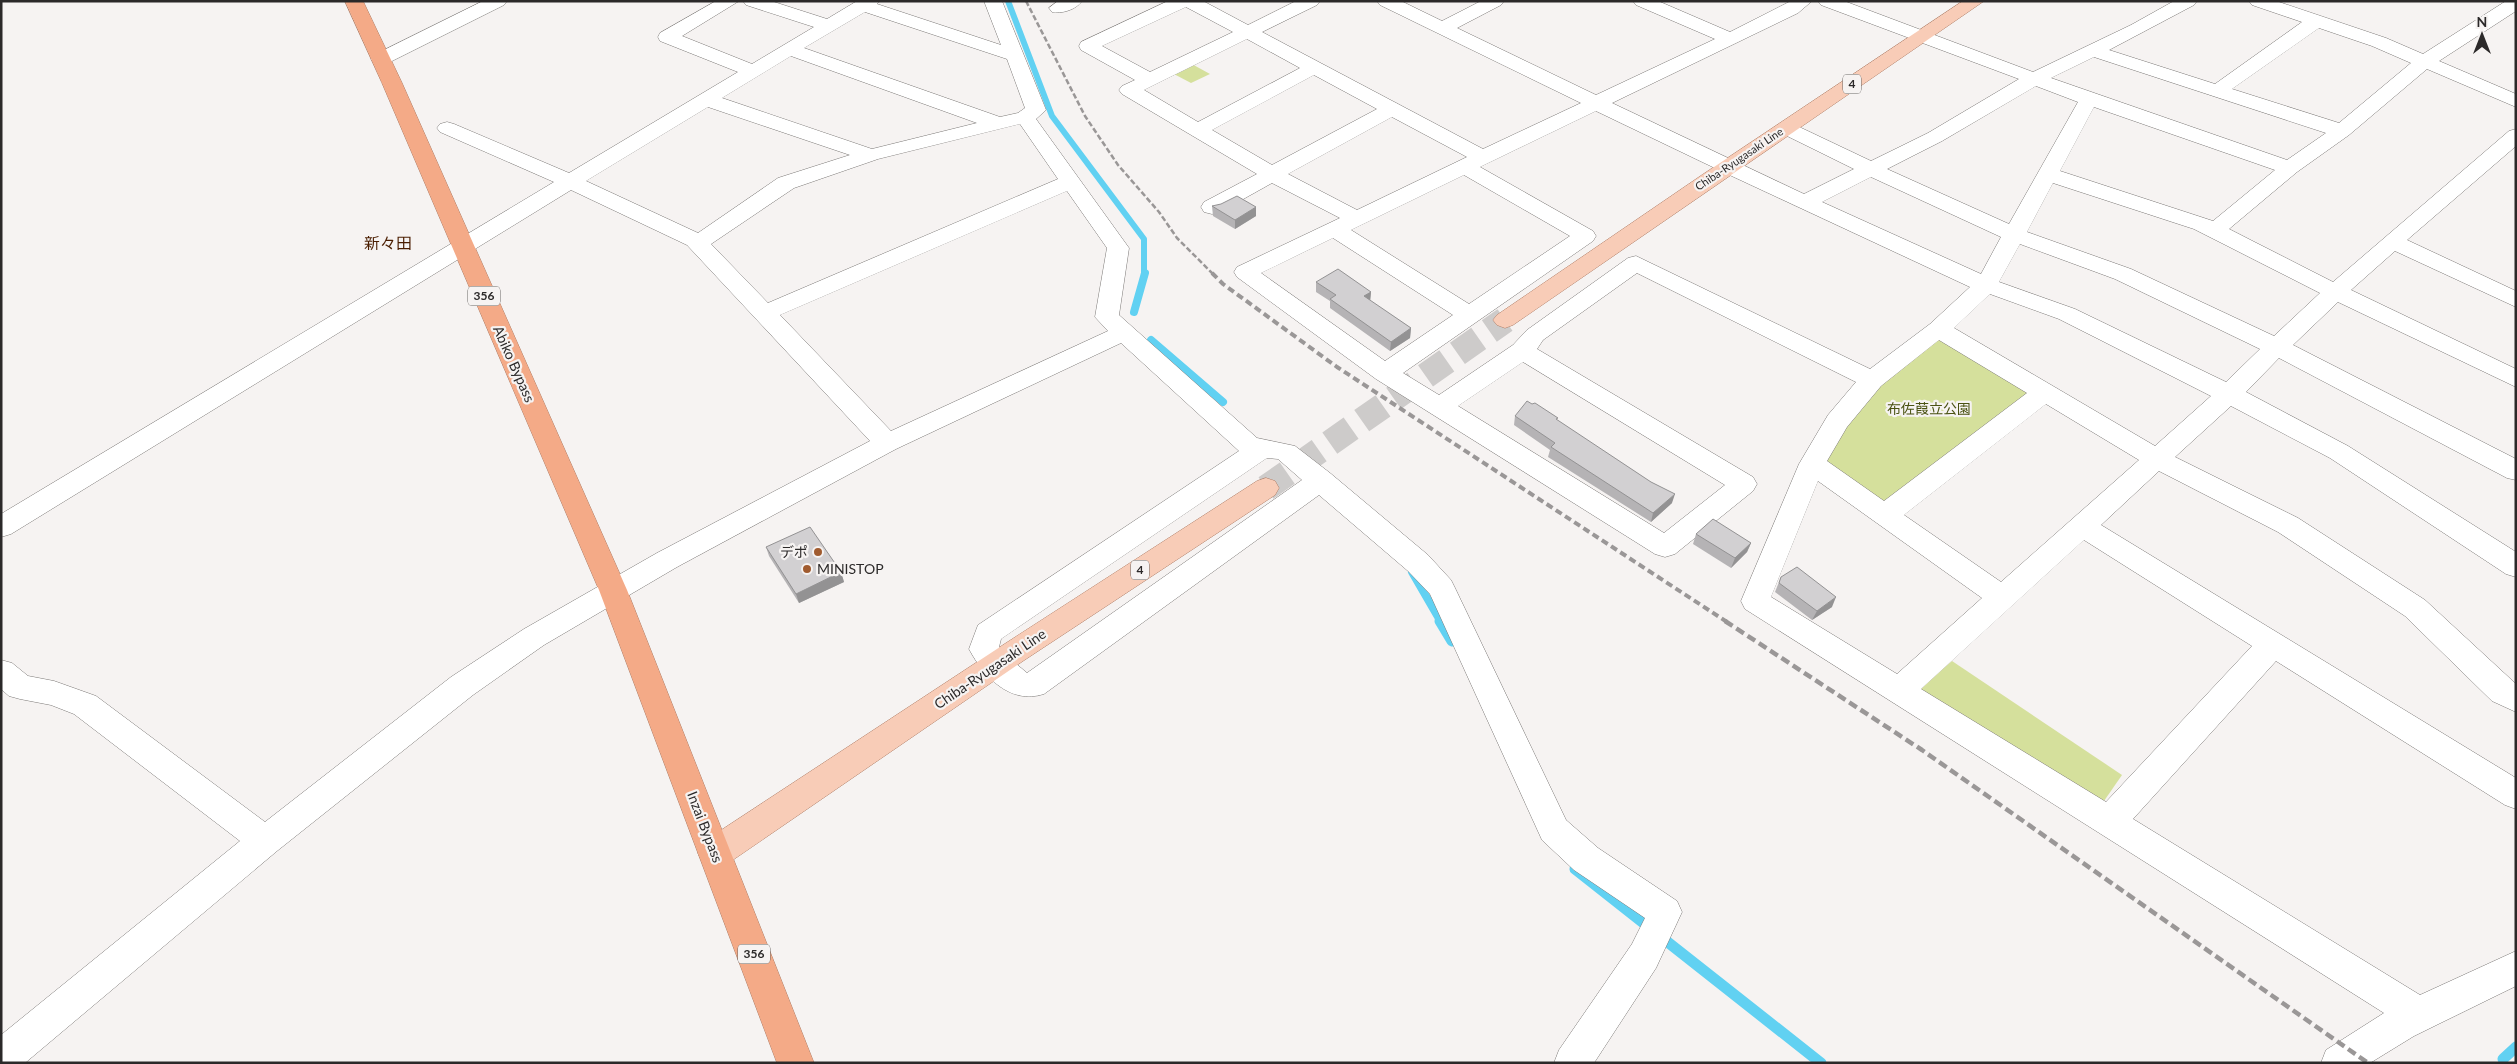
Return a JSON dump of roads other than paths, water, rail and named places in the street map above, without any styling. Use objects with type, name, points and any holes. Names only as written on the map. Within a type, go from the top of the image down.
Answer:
[{"type":"highway","name":"Abiko Bypass","points":[[354,1],[613,590]]},
{"type":"highway","name":"Inzai Bypass","points":[[613,590],[796,1063]]},
{"type":"main road","name":"Chiba-Ryugasaki Line","points":[[1505,320],[1975,1]]},
{"type":"main road","name":"Chiba-Ryugasaki Line","points":[[715,853],[996,665],[1266,488]]},
{"type":"street","points":[[381,59],[498,1]]},
{"type":"street","points":[[730,1],[667,37],[755,72]]},
{"type":"street","points":[[752,1],[829,26]]},
{"type":"street","points":[[698,243],[786,183],[871,155],[1025,118],[1036,110],[993,1]]},
{"type":"street","points":[[1150,80],[1088,46],[1183,1]]},
{"type":"street","points":[[1189,1],[1391,108],[1585,236],[1386,373]]},
{"type":"street","points":[[1311,1],[1129,90],[1272,174],[1356,218]]},
{"type":"street","points":[[1386,1],[1728,167],[1806,201],[1986,285],[2067,314],[2229,394],[2339,452],[2516,566]]},
{"type":"street","points":[[1443,28],[1495,1]]},
{"type":"street","points":[[1642,1],[1732,39]]},
{"type":"street","points":[[1522,351],[1744,484],[1665,547],[1386,373],[1245,272],[1599,104],[1792,9],[1803,1]]},
{"type":"street","points":[[1827,1],[2088,99],[2290,168]]},
{"type":"street","points":[[1806,201],[1934,138],[2033,79],[2138,30],[2188,1]]},
{"type":"street","points":[[2258,1],[2425,61],[2516,101]]},
{"type":"street","points":[[1,527],[462,246],[755,72],[867,3],[1015,56]]},
{"type":"street","points":[[2215,230],[2290,168],[2342,131],[2425,61],[2516,3]]},
{"type":"street","points":[[2217,90],[2316,21]]},
{"type":"street","points":[[791,50],[1000,124]]},
{"type":"street","points":[[2094,50],[2342,131]]},
{"type":"street","points":[[1198,130],[1314,68]]},
{"type":"street","points":[[2088,99],[2048,174],[2012,234],[1986,285],[1938,330],[1872,380],[1837,421],[1812,464],[1755,601],[2420,1015]]},
{"type":"street","points":[[708,100],[871,155]]},
{"type":"street","points":[[1212,207],[1391,108]]},
{"type":"street","points":[[1025,118],[1118,248],[1107,317],[1248,446],[1260,450],[1277,449],[1286,452],[1418,563],[1441,588],[1554,830],[1586,860],[1664,912],[1644,956],[1572,1063]]},
{"type":"street","points":[[447,128],[570,181],[698,243],[888,443]]},
{"type":"street","points":[[1786,128],[2012,234],[2123,274],[2275,346],[2516,471]]},
{"type":"street","points":[[1899,690],[2229,394],[2275,346],[2335,292],[2516,135]]},
{"type":"street","points":[[2048,174],[2215,230],[2335,292],[2516,379]]},
{"type":"street","points":[[764,313],[1070,182]]},
{"type":"street","points":[[1334,229],[1470,315]]},
{"type":"street","points":[[2393,242],[2516,300]]},
{"type":"street","points":[[1439,407],[1522,351],[1536,335],[1636,263],[1872,380]]},
{"type":"street","points":[[1938,330],[2157,459],[2288,525],[2357,569],[2415,608],[2503,692],[2516,700]]},
{"type":"street","points":[[1,1060],[265,841],[462,686],[534,637],[613,590],[888,443],[1123,332]]},
{"type":"street","points":[[1884,515],[2044,393]]},
{"type":"street","points":[[1260,450],[988,633],[984,649],[996,665],[1021,685],[1033,685],[1321,480]]},
{"type":"street","points":[[1812,464],[2003,598]]},
{"type":"street","points":[[2082,526],[2516,795]]},
{"type":"street","points":[[2109,822],[2272,644]]},
{"type":"street","points":[[7,686],[54,692],[85,705],[265,841]]},
{"type":"street","points":[[2339,1063],[2352,1052],[2420,1015],[2516,968]]},
{"type":"waterway","points":[[1008,1],[1052,116],[1144,239],[1144,274]]},
{"type":"waterway","points":[[1134,312],[1145,273]]},
{"type":"waterway","points":[[1151,340],[1223,402]]},
{"type":"waterway","points":[[1412,572],[1441,622]]},
{"type":"waterway","points":[[1440,621],[1452,641]]},
{"type":"waterway","points":[[1575,869],[1821,1063]]},
{"type":"waterway","points":[[2503,1059],[2516,1047]]},
{"type":"tunnel","points":[[1266,488],[1505,320]]},
{"type":"railway","points":[[1026,1],[1085,116],[1118,165],[1159,212],[1177,238],[1223,284],[1337,367],[1727,622]]},
{"type":"railway","points":[[1725,621],[1922,750],[2368,1063]]},
{"type":"place","name":"デポ","points":[[818,552]]},
{"type":"place","name":"MINISTOP","points":[[807,569]]},
{"type":"district","name":"新々田","points":[[388,243]]},
{"type":"park label","name":"布佐葭立公園","points":[[1929,409]]}]
